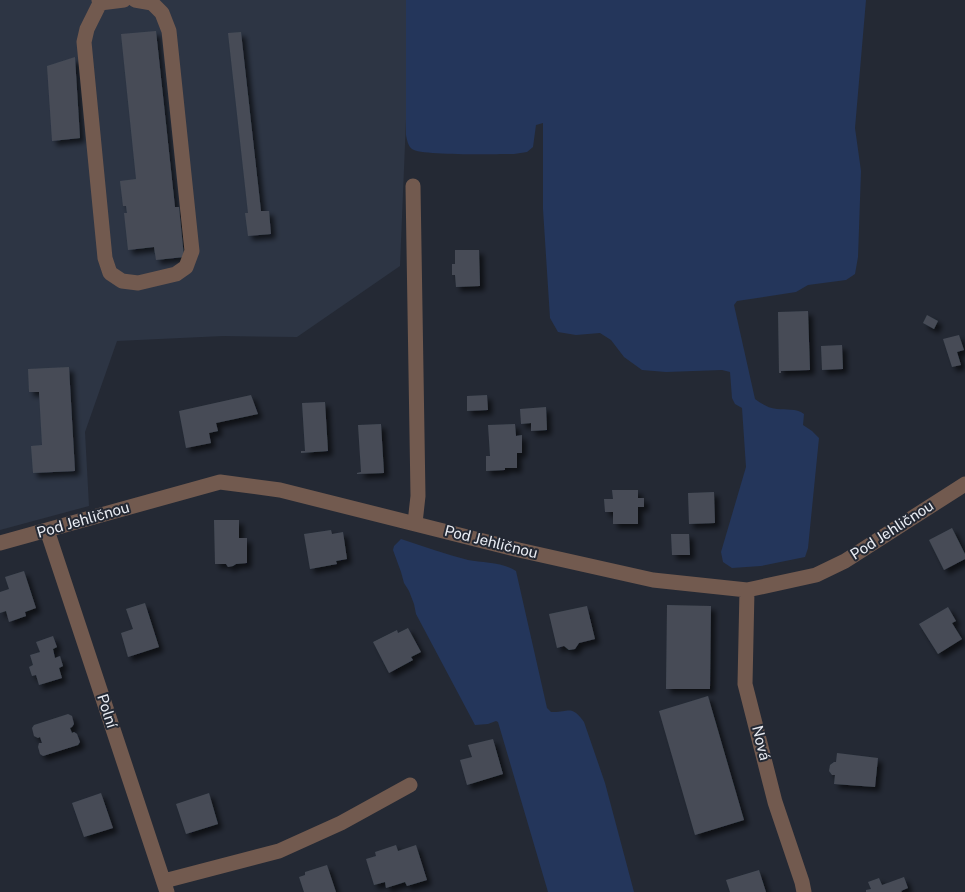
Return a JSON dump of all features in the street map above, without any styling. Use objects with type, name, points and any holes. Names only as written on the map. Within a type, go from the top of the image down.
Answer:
[{"type":"street","points":[[124,0],[99,2],[87,29],[84,42],[105,258],[110,273],[122,281],[138,283],[176,274],[186,267],[192,251],[169,30],[162,14],[152,3],[134,0]]},
{"type":"street","points":[[413,186],[418,496],[415,523]]},
{"type":"street","name":"Pod Jehličnou","points":[[0,543],[220,482],[280,490],[519,550],[653,580],[747,590],[816,575],[845,561],[965,484]]},
{"type":"street","name":"Polní","points":[[47,530],[166,887]]},
{"type":"street","name":"Nová","points":[[747,590],[745,684],[775,802],[804,892]]},
{"type":"street","points":[[166,887],[279,851],[341,823],[410,785]]},
{"type":"shaded area","points":[[0,0],[406,0],[406,120],[400,266],[297,337],[223,336],[117,341],[85,432],[89,506],[0,530]]},
{"type":"shaded area","points":[[406,0],[866,0],[855,128],[861,171],[858,257],[855,274],[846,280],[808,285],[796,292],[737,301],[734,305],[755,399],[771,408],[801,412],[804,414],[803,425],[819,438],[808,548],[805,557],[761,566],[732,568],[723,562],[721,552],[746,467],[742,408],[735,404],[732,398],[730,372],[722,370],[666,372],[642,370],[624,357],[611,340],[600,333],[576,335],[558,332],[550,318],[543,209],[543,123],[536,125],[533,147],[527,152],[514,154],[444,154],[412,149],[406,135]]},
{"type":"shaded area","points":[[401,539],[459,558],[499,564],[516,571],[547,708],[551,712],[573,711],[584,722],[605,783],[634,892],[548,892],[498,722],[475,725],[416,614],[393,550],[394,546]]},
{"type":"building","points":[[156,31],[175,207],[179,207],[184,257],[156,260],[154,247],[128,250],[124,213],[127,213],[126,206],[123,206],[120,181],[136,179],[121,34]]},
{"type":"building","points":[[241,32],[261,211],[269,211],[271,234],[248,236],[245,213],[248,213],[228,33]]},
{"type":"building","points":[[75,57],[80,138],[52,141],[47,66]]},
{"type":"building","points":[[455,250],[479,250],[480,286],[456,287],[455,275],[452,275],[452,264],[455,264]]},
{"type":"building","points":[[808,311],[810,370],[781,371],[779,373],[778,312]]},
{"type":"building","points":[[927,315],[938,321],[934,329],[923,323]]},
{"type":"building","points":[[959,335],[964,350],[957,352],[961,365],[952,367],[943,339]]},
{"type":"building","points":[[842,345],[843,369],[822,370],[821,346]]},
{"type":"building","points":[[69,367],[75,471],[33,473],[31,446],[42,445],[39,392],[29,392],[28,369]]},
{"type":"building","points":[[251,395],[258,414],[216,423],[218,431],[209,433],[211,443],[186,448],[179,411]]},
{"type":"building","points":[[487,395],[488,410],[467,411],[467,396]]},
{"type":"building","points":[[325,402],[328,451],[301,453],[301,451],[305,451],[302,403]]},
{"type":"building","points":[[546,407],[547,430],[531,431],[531,423],[521,424],[520,409]]},
{"type":"building","points":[[381,424],[384,473],[357,474],[361,472],[358,425]]},
{"type":"building","points":[[515,424],[516,436],[522,435],[522,453],[517,453],[517,468],[486,471],[486,456],[490,456],[488,425]]},
{"type":"building","points":[[612,490],[638,490],[638,498],[644,498],[644,507],[638,507],[638,524],[613,524],[613,512],[605,512],[604,499],[613,499]]},
{"type":"building","points":[[714,492],[715,523],[689,524],[688,493]]},
{"type":"building","points":[[214,520],[239,520],[239,538],[247,538],[247,563],[228,567],[226,564],[215,564]]},
{"type":"building","points":[[952,528],[965,554],[965,559],[944,570],[929,540]]},
{"type":"building","points":[[331,530],[332,534],[343,532],[347,559],[336,561],[337,564],[310,569],[304,534]]},
{"type":"building","points":[[671,534],[689,534],[690,555],[672,555]]},
{"type":"building","points":[[24,571],[36,608],[25,612],[26,616],[9,622],[6,611],[0,613],[0,592],[9,589],[5,577]]},
{"type":"building","points":[[145,603],[159,647],[128,657],[121,633],[133,629],[126,609]]},
{"type":"building","points":[[667,605],[711,606],[710,689],[666,689]]},
{"type":"building","points":[[587,606],[595,639],[579,643],[575,649],[569,650],[564,646],[557,648],[549,614]]},
{"type":"building","points":[[948,607],[956,621],[952,623],[962,639],[938,654],[919,624]]},
{"type":"building","points":[[408,628],[421,652],[411,657],[413,660],[389,673],[373,642],[397,630],[398,633]]},
{"type":"building","points":[[53,636],[57,647],[53,649],[55,658],[60,656],[63,666],[59,668],[62,678],[39,685],[36,675],[32,676],[29,667],[33,665],[30,655],[40,652],[36,642]]},
{"type":"building","points":[[708,696],[744,820],[695,835],[659,711]]},
{"type":"building","points":[[68,714],[72,716],[74,724],[70,728],[72,733],[77,734],[80,742],[78,745],[43,756],[40,754],[38,747],[39,743],[42,743],[40,737],[34,736],[32,728],[34,725]]},
{"type":"building","points":[[493,739],[503,774],[467,785],[460,760],[472,757],[468,745]]},
{"type":"building","points":[[837,753],[878,758],[875,787],[834,784],[835,775],[832,775],[829,771],[830,765],[836,762]]},
{"type":"building","points":[[101,793],[113,828],[84,837],[72,803]]},
{"type":"building","points":[[209,793],[218,824],[186,834],[176,804]]},
{"type":"building","points":[[396,845],[398,851],[416,845],[427,880],[407,886],[405,882],[386,888],[385,882],[374,885],[366,859],[376,856],[375,852]]},
{"type":"building","points":[[327,865],[336,892],[304,892],[299,877],[305,875],[305,872]]},
{"type":"building","points":[[759,870],[766,892],[730,892],[726,880]]},
{"type":"building","points":[[904,877],[908,888],[902,892],[866,892],[866,890],[871,889],[868,882],[879,878],[882,885]]}]
